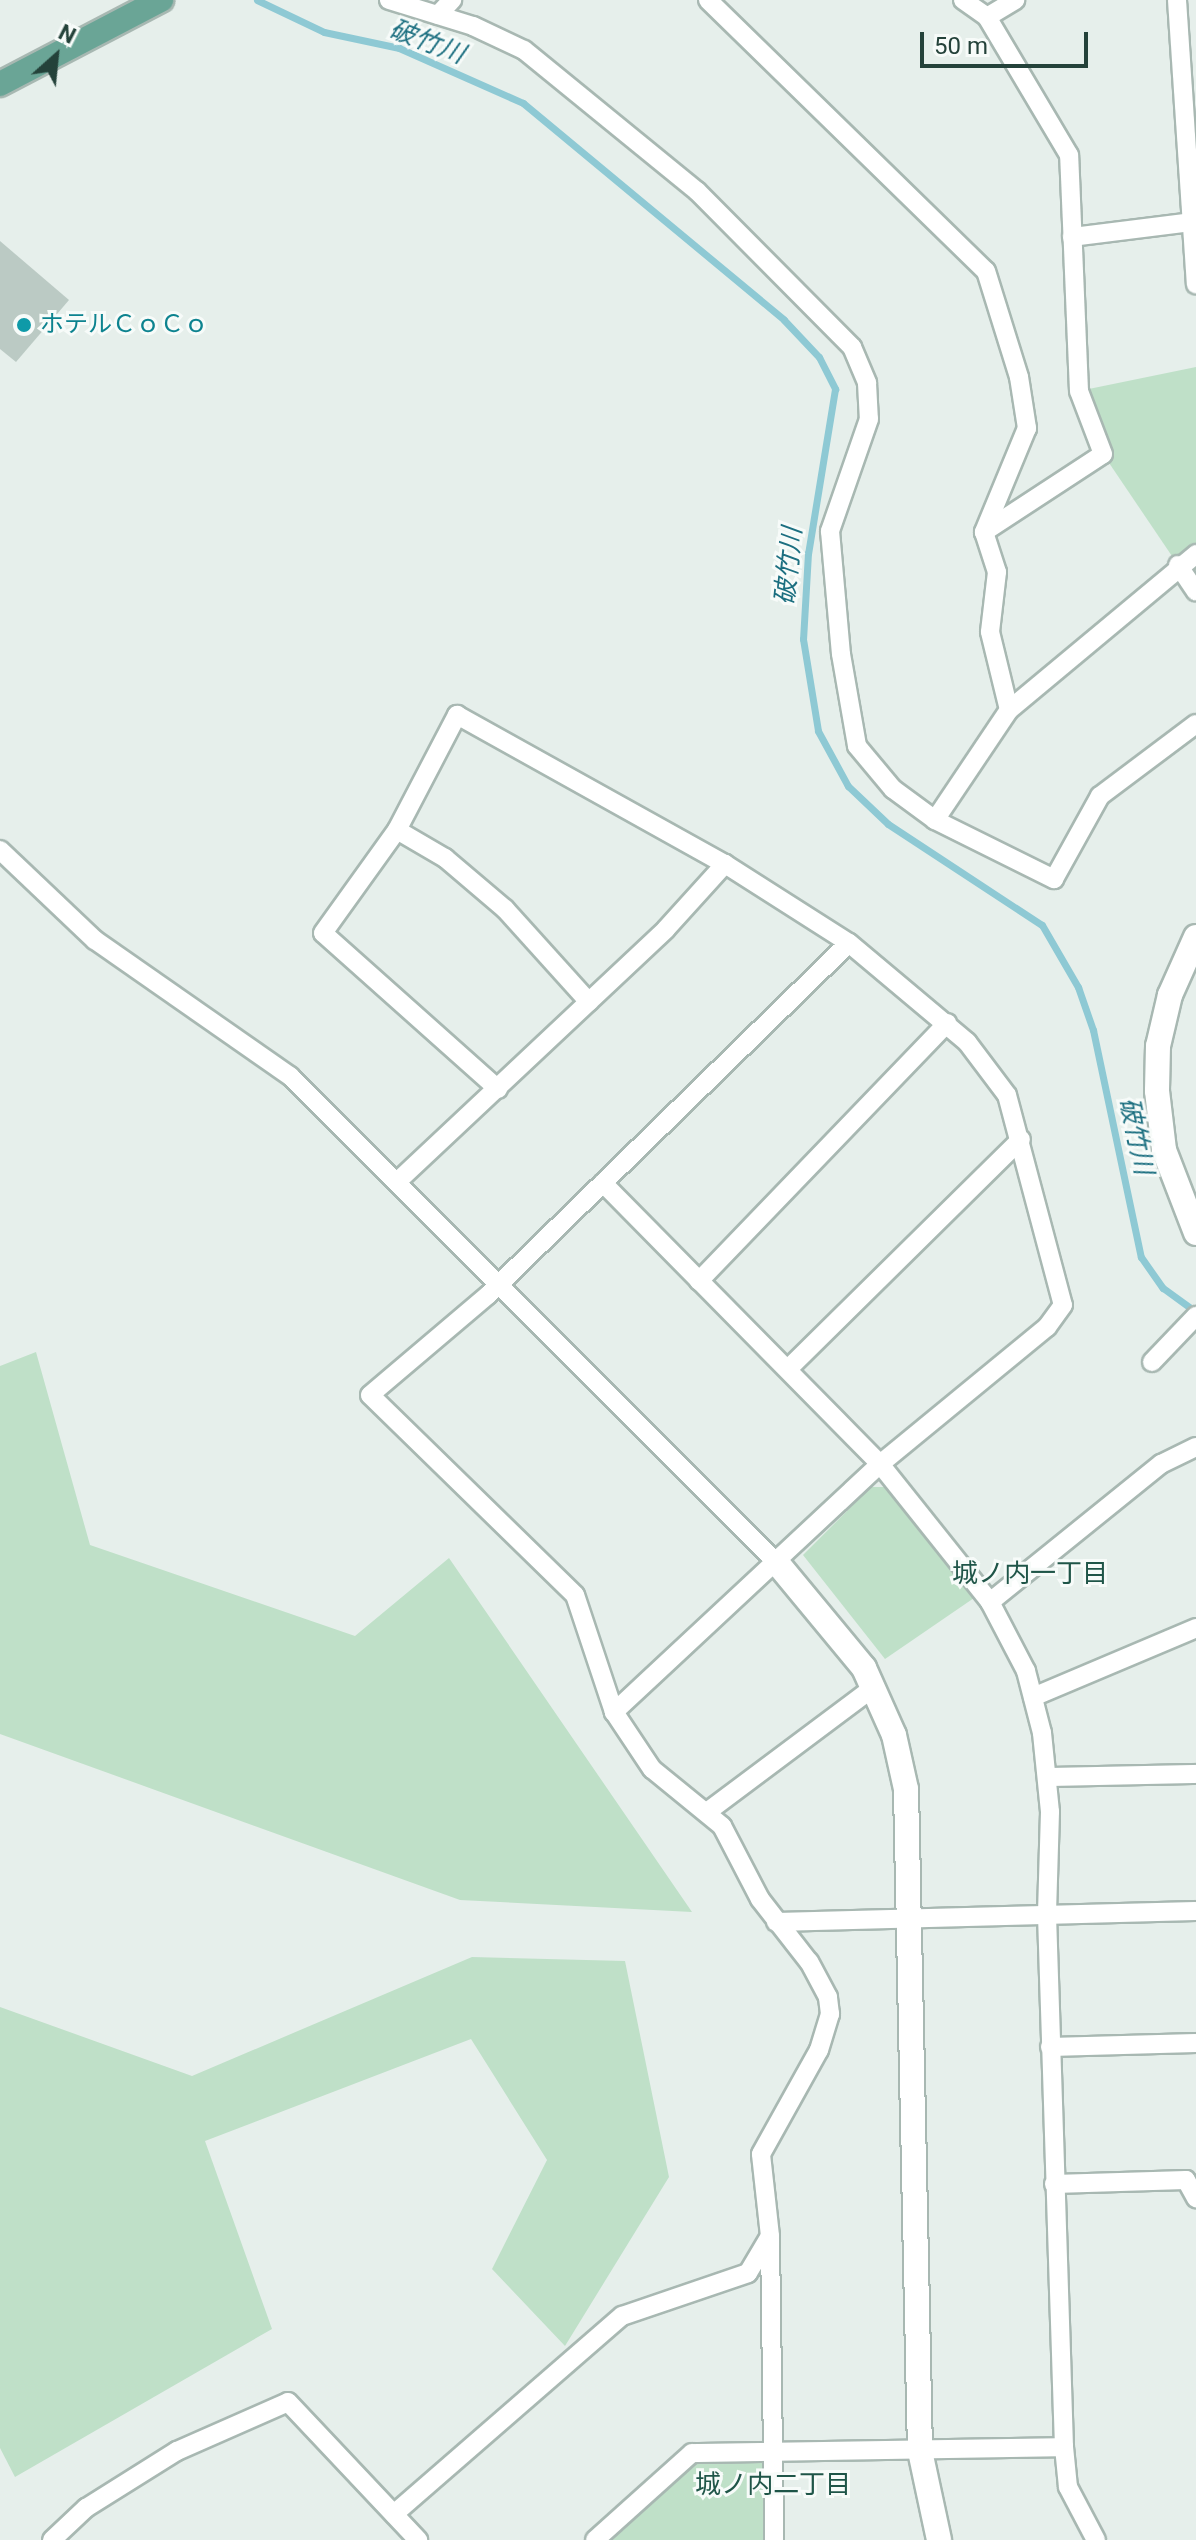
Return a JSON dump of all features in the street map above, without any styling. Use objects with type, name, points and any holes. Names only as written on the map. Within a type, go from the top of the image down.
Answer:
[{"type":"main road","points":[[0,84],[161,0]]},
{"type":"street","points":[[389,0],[438,15],[524,50],[697,191],[852,347],[867,383],[869,419],[830,531],[857,746],[893,789],[935,820],[1054,879],[1100,796],[1196,724]]},
{"type":"street","points":[[438,15],[452,0]]},
{"type":"street","points":[[708,0],[986,271],[1009,335],[1027,428],[984,532],[997,572],[990,632],[1009,710]]},
{"type":"street","points":[[963,0],[987,17],[1069,155],[1079,391],[1103,454],[984,532]]},
{"type":"street","points":[[987,17],[1015,0]]},
{"type":"street","points":[[1177,0],[1196,284]]},
{"type":"street","points":[[1072,237],[1192,222]]},
{"type":"street","points":[[935,820],[1009,710],[1178,565],[1196,554]]},
{"type":"street","points":[[1178,565],[1196,592]]},
{"type":"street","points":[[498,1089],[323,933],[397,830],[457,715],[725,864],[849,943],[947,1023],[1007,1095],[1063,1305],[1047,1327],[880,1464],[778,1564],[614,1712]]},
{"type":"street","points":[[397,830],[445,858],[505,909],[589,1002]]},
{"type":"street","points":[[0,850],[95,940],[290,1076],[399,1180],[778,1564],[831,1622],[874,1687],[906,1789],[920,2451],[939,2540]]},
{"type":"street","points":[[399,1180],[589,1002],[725,864]]},
{"type":"street","points":[[1196,937],[1170,995],[1158,1046],[1157,1091],[1164,1150],[1196,1233]]},
{"type":"street","points":[[774,2540],[770,2236],[761,2154],[819,2050],[830,2014],[809,1962],[776,1922],[722,1826],[652,1769],[614,1712],[602,1692],[575,1595],[370,1395],[501,1283],[849,943]]},
{"type":"street","points":[[699,1281],[947,1023]]},
{"type":"street","points":[[788,1369],[1021,1139]]},
{"type":"street","points":[[603,1183],[880,1464],[990,1602],[1033,1697],[1047,1777],[1050,2047],[1064,2447],[1068,2487],[1096,2540]]},
{"type":"street","points":[[1152,1362],[1196,1316]]},
{"type":"street","points":[[990,1602],[1161,1464],[1196,1447]]},
{"type":"street","points":[[1033,1697],[1196,1628]]},
{"type":"street","points":[[707,1812],[874,1687]]},
{"type":"street","points":[[1047,1777],[1196,1774]]},
{"type":"street","points":[[776,1922],[1196,1911]]},
{"type":"street","points":[[1050,2047],[1196,2043]]},
{"type":"street","points":[[1054,2184],[1191,2180],[1196,2198]]},
{"type":"street","points":[[394,2514],[622,2316],[748,2273],[770,2236]]},
{"type":"street","points":[[52,2540],[86,2508],[177,2451],[288,2402],[414,2539]]},
{"type":"street","points":[[595,2540],[692,2453],[1064,2447]]},
{"type":"green space","points":[[1196,367],[1196,555],[1178,565],[1103,454],[1079,391]]},
{"type":"green space","points":[[36,1352],[90,1545],[355,1636],[449,1558],[692,1912],[460,1900],[0,1734],[0,1366]]},
{"type":"green space","points":[[871,1487],[885,1487],[974,1598],[885,1659],[803,1555]]},
{"type":"green space","points":[[472,1957],[625,1961],[669,2177],[565,2346],[492,2269],[547,2160],[471,2039],[205,2141],[272,2329],[15,2477],[0,2448],[0,2007],[192,2076]]},
{"type":"green space","points":[[771,2452],[774,2540],[595,2540],[692,2453]]},
{"type":"building","name":"ホテルＣｏＣｏ","points":[[0,241],[69,300],[16,362],[0,349]]},
{"type":"waterway","name":"破竹川","points":[[257,0],[324,32],[399,48],[523,103],[784,320],[819,357],[835,389],[808,553],[803,639],[818,731],[848,786],[888,824],[1042,925],[1078,987],[1093,1030],[1141,1257],[1163,1288],[1196,1312]]},
{"type":"place","name":"ホテルＣｏＣｏ","points":[[24,325]]},
{"type":"district","name":"城ノ内一丁目","points":[[1030,1574]]},
{"type":"district","name":"城ノ内二丁目","points":[[773,2485]]}]
